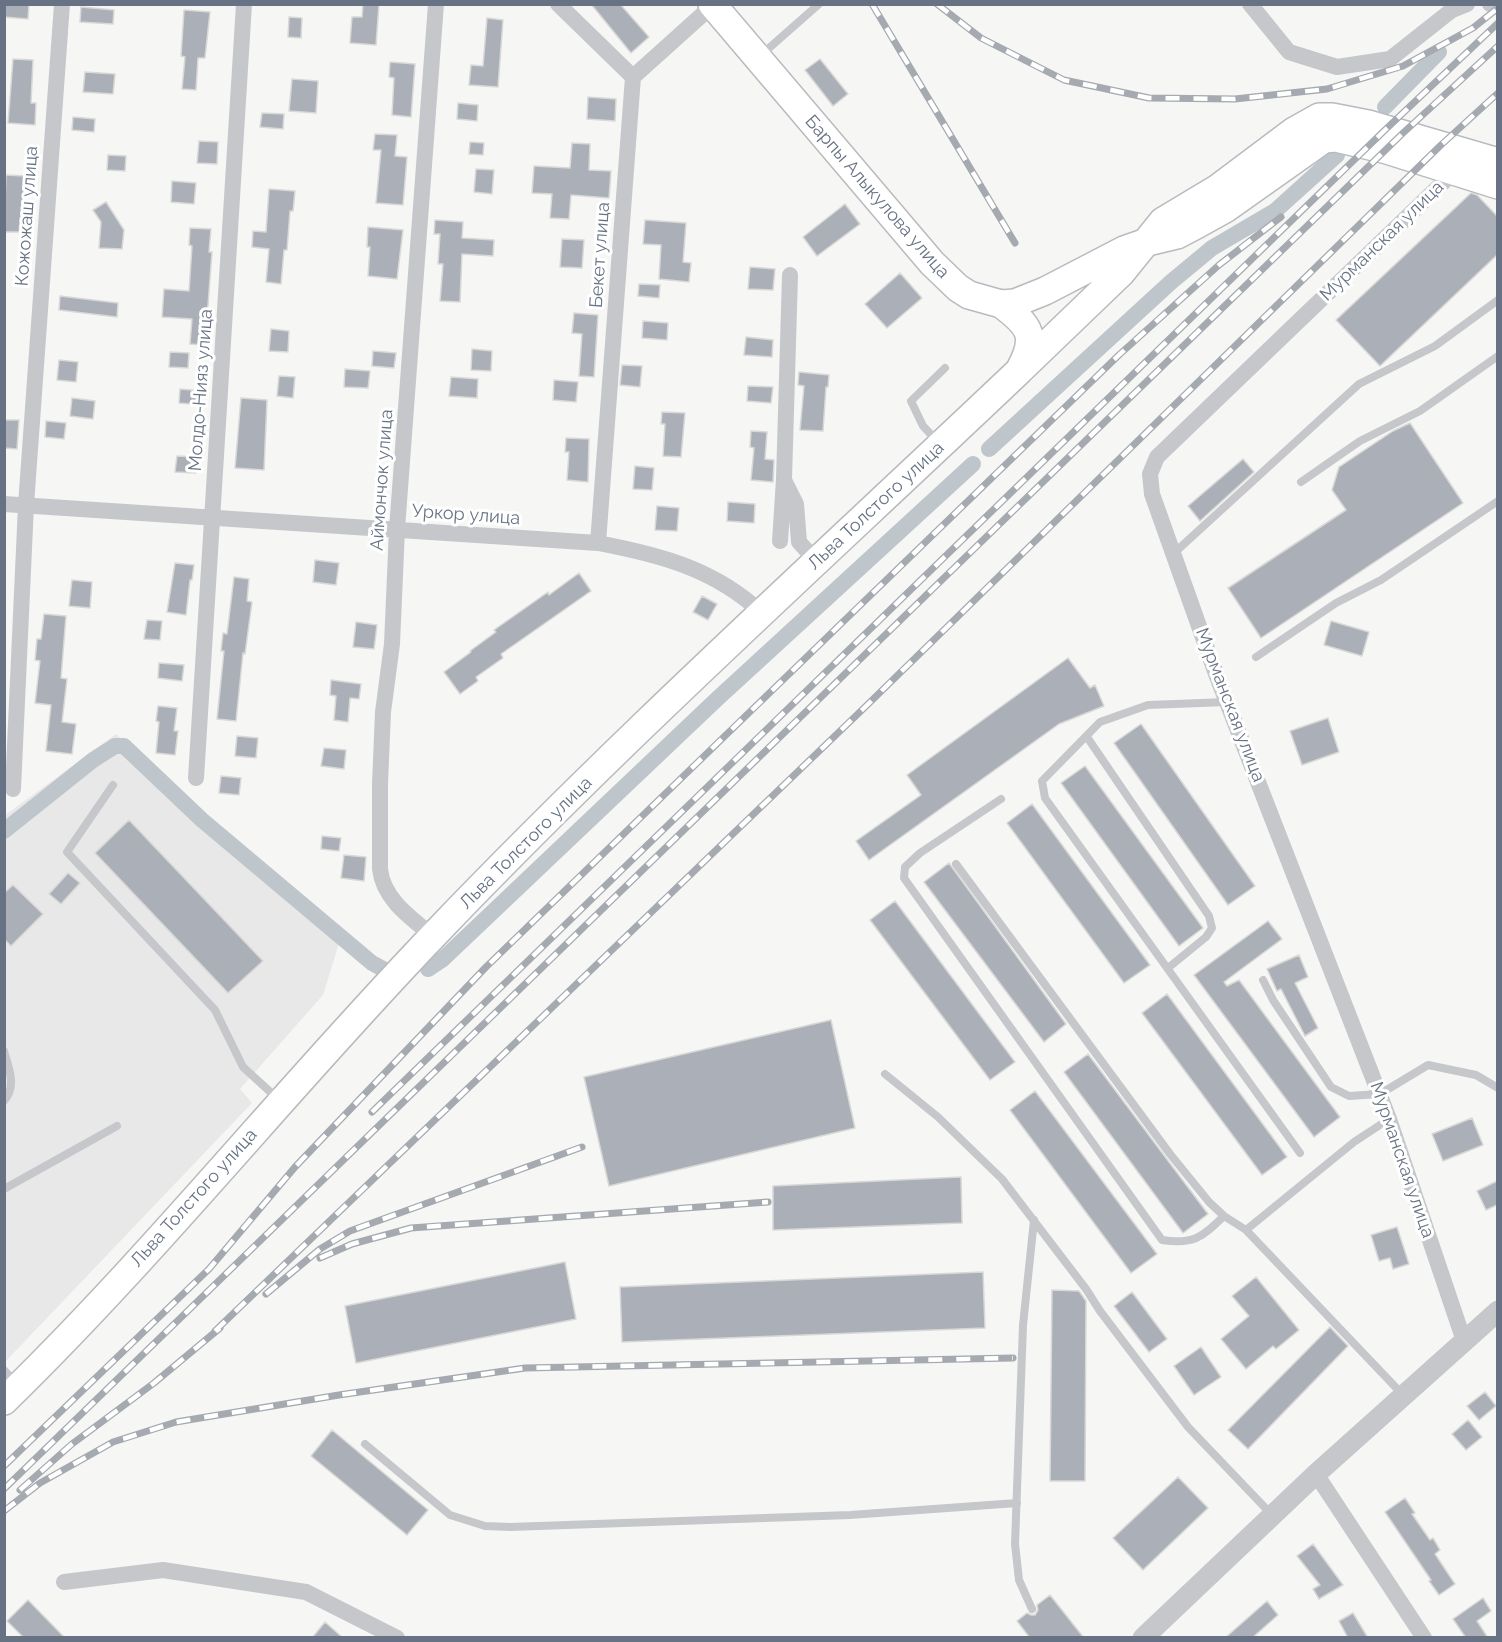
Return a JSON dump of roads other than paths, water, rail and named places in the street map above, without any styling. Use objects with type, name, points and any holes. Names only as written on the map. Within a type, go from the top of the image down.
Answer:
[{"type":"main road","name":"Барпы Алыкулова улица","points":[[712,5],[911,241],[946,278],[969,295],[1001,304],[1015,303],[1045,291],[1124,250],[1177,235],[1225,209],[1324,139],[1335,138],[1370,145],[1497,185]]},
{"type":"main road","points":[[1019,371],[1121,273],[1163,221],[1218,189],[1294,131],[1319,117],[1332,117],[1368,124],[1497,162]]},
{"type":"main road","name":"Льва Толстого улица","points":[[10,1386],[122,1280],[280,1101],[433,936],[593,775],[1019,371],[1030,346],[1027,330],[1020,318],[1001,304]]},
{"type":"street","name":"Кожожаш улица","points":[[13,789],[26,506],[62,4]]},
{"type":"street","name":"Молдо-Нияз улица","points":[[196,778],[244,4]]},
{"type":"street","name":"Аймончок улица","points":[[433,936],[395,902],[386,892],[381,880],[380,784],[383,712],[392,644],[397,529],[436,4]]},
{"type":"street","points":[[558,4],[633,76],[712,5]]},
{"type":"street","points":[[1250,4],[1289,52],[1337,67],[1390,59],[1458,6]]},
{"type":"street","points":[[1490,4],[1497,7]]},
{"type":"street","name":"Бекет улица","points":[[598,543],[633,76]]},
{"type":"street","name":"Мурманская улица","points":[[1455,171],[1157,457],[1150,474],[1152,494],[1173,554],[1227,702],[1380,1094],[1464,1341]]},
{"type":"street","points":[[780,541],[790,275]]},
{"type":"street","points":[[784,479],[796,504],[799,542],[817,562]]},
{"type":"street","name":"Уркор улица","points":[[4,504],[598,543],[677,561],[744,596],[763,614]]},
{"type":"street","points":[[1143,1638],[1316,1474],[1497,1311]]},
{"type":"street","points":[[1316,1474],[1424,1638]]},
{"type":"street","points":[[64,1582],[163,1570],[306,1592],[397,1638]]},
{"type":"lane","points":[[757,59],[819,4]]},
{"type":"lane","points":[[1173,554],[1359,384],[1436,346],[1497,300]]},
{"type":"lane","points":[[1301,482],[1360,441],[1420,411],[1497,356]]},
{"type":"lane","points":[[941,445],[923,426],[911,401],[945,368]]},
{"type":"lane","points":[[1256,657],[1336,603],[1381,580],[1497,501]]},
{"type":"lane","points":[[1227,702],[1148,705],[1100,722],[1042,781],[1045,798],[1300,1153]]},
{"type":"lane","points":[[1087,737],[1209,916],[1212,928],[1206,938],[1168,968]]},
{"type":"lane","points":[[113,785],[67,852],[215,1010],[243,1067],[280,1101]]},
{"type":"lane","points":[[1001,799],[920,853],[905,867],[904,878],[1162,1240],[1181,1243],[1191,1241],[1206,1233],[1224,1216]]},
{"type":"lane","points":[[956,864],[1170,1154],[1209,1202],[1224,1216],[1246,1230],[1403,1395]]},
{"type":"lane","points":[[1263,981],[1273,1000],[1331,1087],[1349,1096],[1380,1094],[1428,1065],[1476,1075],[1497,1088]]},
{"type":"lane","points":[[4,1051],[12,1087],[4,1101]]},
{"type":"lane","points":[[885,1074],[938,1118],[1002,1179],[1188,1427],[1273,1517]]},
{"type":"lane","points":[[1246,1230],[1354,1142],[1389,1119]]},
{"type":"lane","points":[[4,1189],[117,1126]]},
{"type":"lane","points":[[1032,1609],[1019,1580],[1015,1544],[1023,1325],[1034,1220]]},
{"type":"lane","points":[[365,1444],[450,1515],[485,1526],[850,1515],[1017,1503]]},
{"type":"waterway","points":[[1385,107],[1439,52]]},
{"type":"waterway","points":[[989,449],[1171,282],[1212,248],[1275,211],[1337,155]]},
{"type":"waterway","points":[[428,969],[443,959],[717,699],[973,464]]},
{"type":"waterway","points":[[4,831],[93,760],[115,746],[124,746],[202,820],[372,963],[385,970]]},
{"type":"railway","points":[[872,4],[1015,243]]},
{"type":"railway","points":[[937,4],[981,38],[1064,80],[1149,98],[1235,99],[1327,89],[1403,66],[1473,28],[1498,8]]},
{"type":"railway","points":[[372,1112],[1498,23]]},
{"type":"railway","points":[[4,1489],[1403,133],[1498,46]]},
{"type":"railway","points":[[215,1331],[863,709],[1441,145],[1498,93]]},
{"type":"railway","points":[[4,1466],[209,1269],[295,1167],[486,967],[1120,354],[1219,265],[1281,217]]},
{"type":"railway","points":[[266,1294],[320,1249],[350,1231],[582,1147]]},
{"type":"railway","points":[[320,1258],[352,1244],[411,1228],[768,1202]]},
{"type":"railway","points":[[20,1490],[72,1444],[154,1383],[220,1328]]},
{"type":"railway","points":[[4,1511],[40,1483],[113,1442],[176,1422],[339,1395],[525,1368],[1013,1358]]}]
